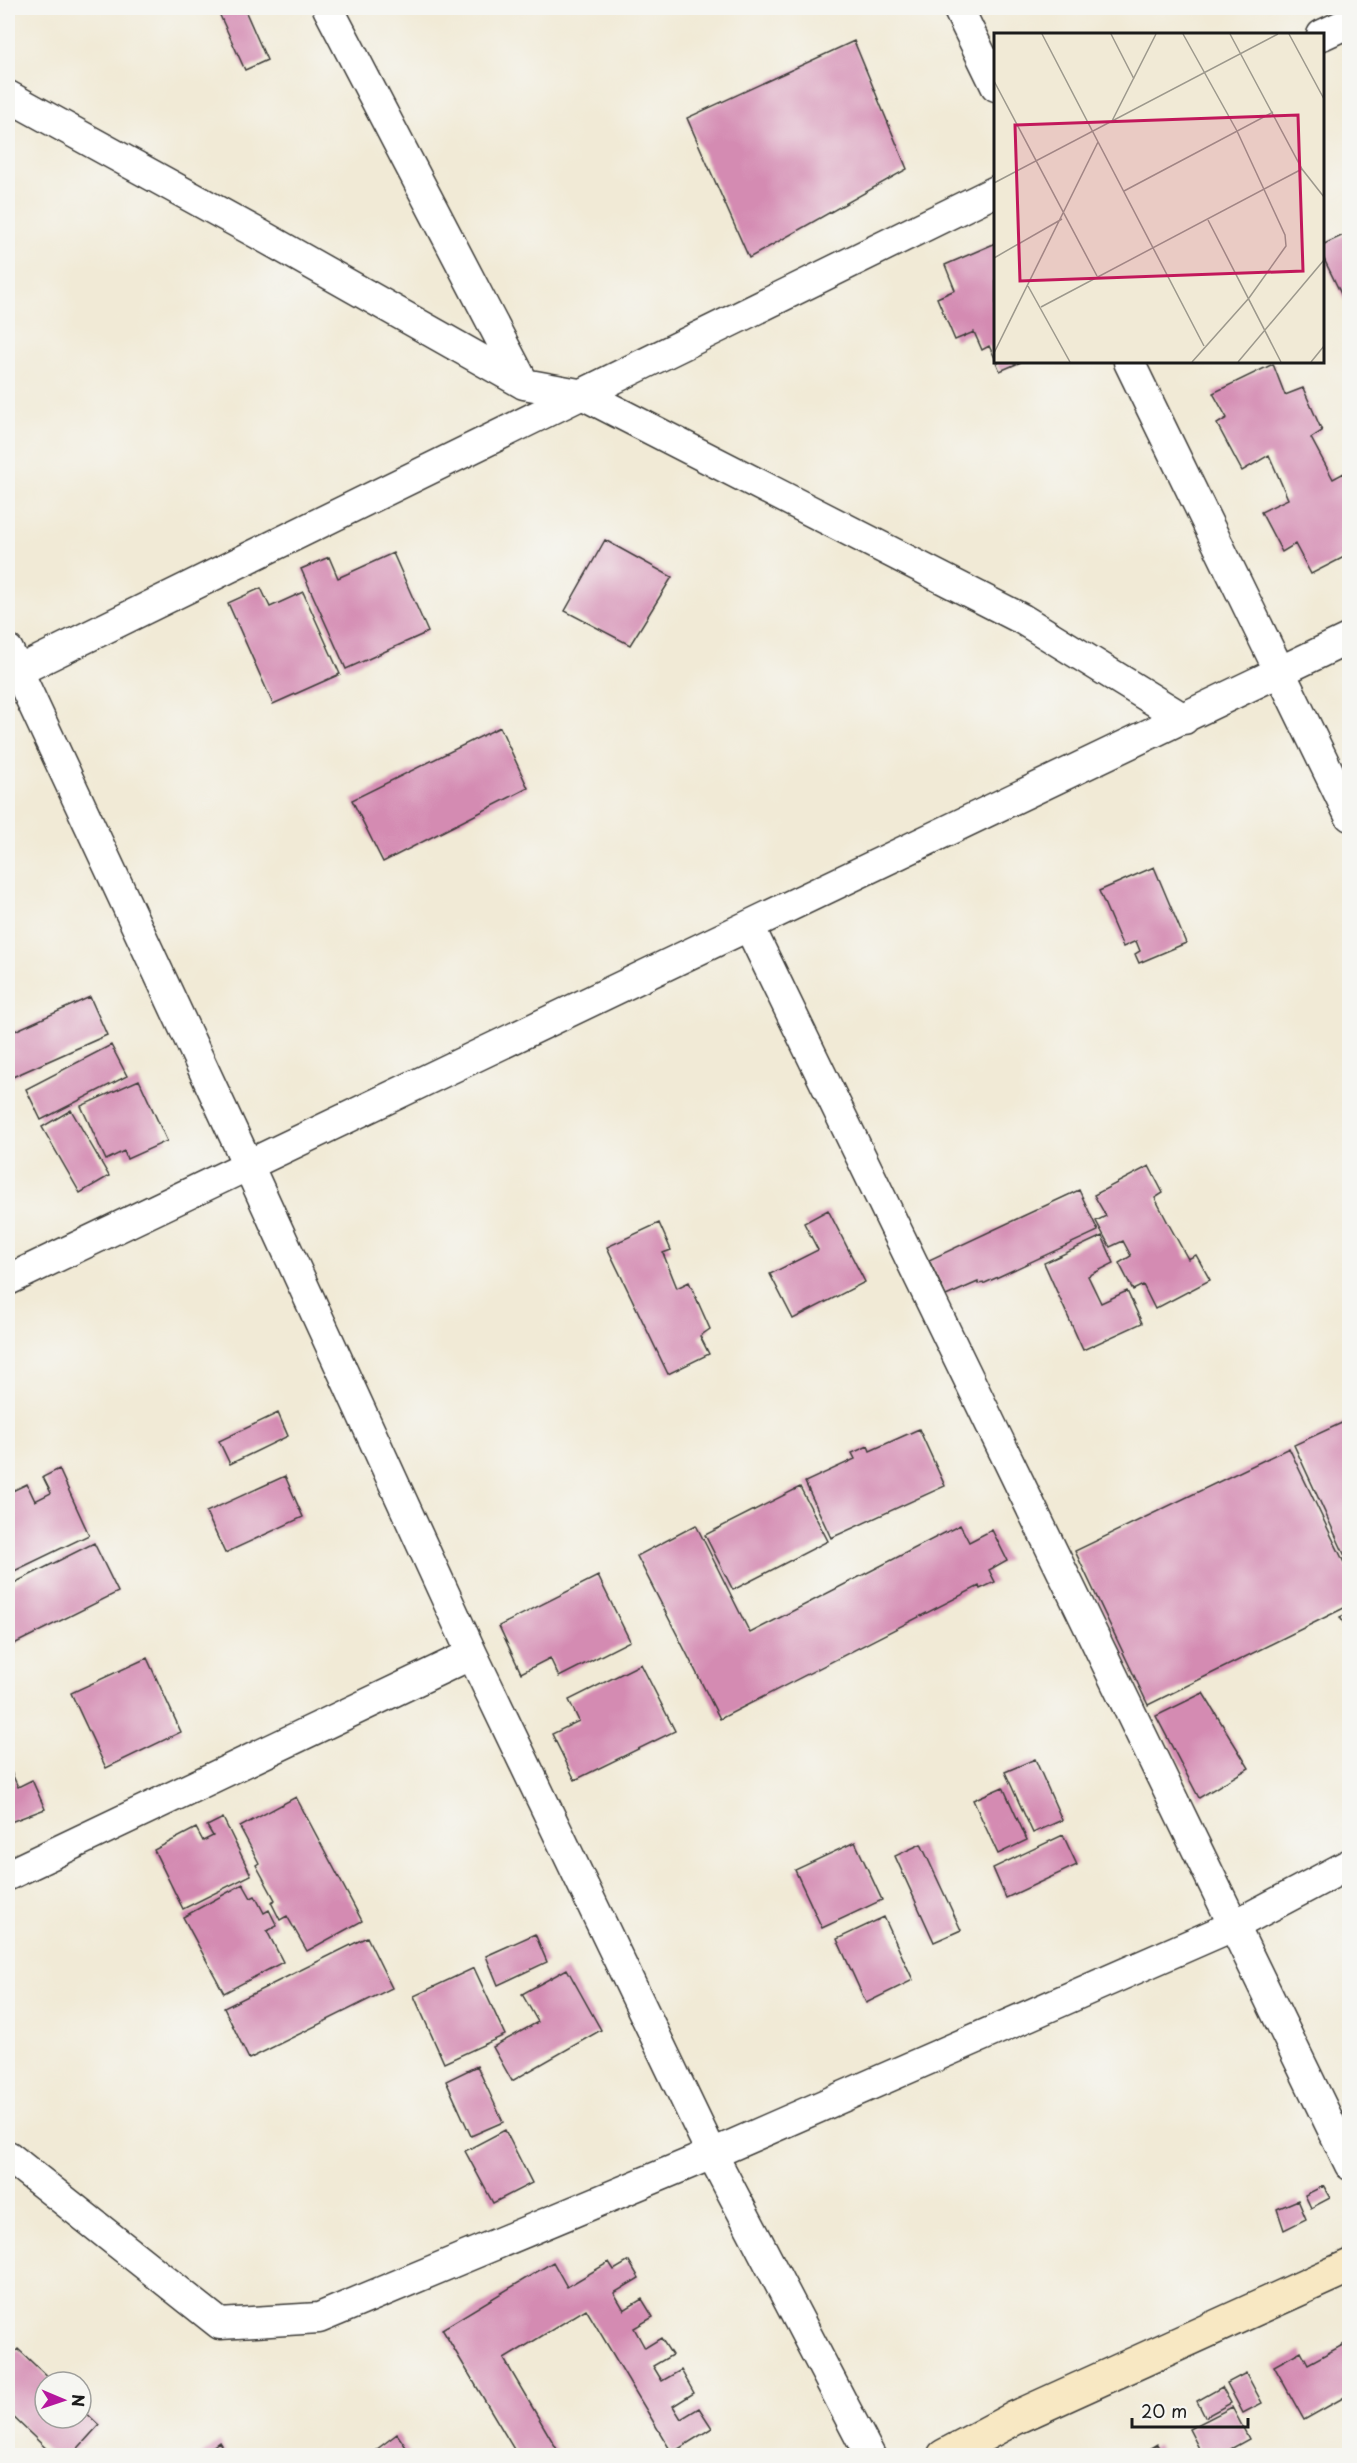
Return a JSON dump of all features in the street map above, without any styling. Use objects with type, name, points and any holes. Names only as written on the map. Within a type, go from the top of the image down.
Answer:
[{"type":"main road","points":[[944,2456],[1015,2418],[1350,2266]]},
{"type":"street","points":[[328,8],[524,384]]},
{"type":"street","points":[[958,8],[994,82]]},
{"type":"street","points":[[1324,35],[1350,22]]},
{"type":"street","points":[[8,96],[524,384],[584,395],[1022,619],[1184,719]]},
{"type":"street","points":[[870,2456],[712,2154],[472,1654],[13,660],[584,395],[994,192]]},
{"type":"street","points":[[1129,363],[1350,816]]},
{"type":"street","points":[[8,1280],[1350,638]]},
{"type":"street","points":[[749,926],[1350,2165]]},
{"type":"street","points":[[8,1875],[472,1654]]},
{"type":"street","points":[[8,2156],[220,2324],[319,2318],[712,2154],[1233,1926],[1350,1864]]},
{"type":"building","points":[[226,8],[244,8],[267,60],[245,70],[218,11]]},
{"type":"building","points":[[854,41],[907,169],[749,258],[687,118]]},
{"type":"building","points":[[1350,232],[1350,297],[1344,300],[1324,259],[1324,244]]},
{"type":"building","points":[[994,244],[994,356],[989,346],[982,350],[974,332],[955,340],[937,298],[955,290],[945,265]]},
{"type":"building","points":[[996,363],[1019,363],[1000,371]]},
{"type":"building","points":[[1273,364],[1285,395],[1303,388],[1322,431],[1311,438],[1333,479],[1344,473],[1350,484],[1350,554],[1311,574],[1295,544],[1282,552],[1261,512],[1288,499],[1269,455],[1242,471],[1217,424],[1227,418],[1213,393]]},
{"type":"building","points":[[605,540],[672,577],[630,645],[565,611]]},
{"type":"building","points":[[393,553],[428,632],[346,669],[301,569],[329,557],[338,578]]},
{"type":"building","points":[[261,588],[270,607],[303,592],[340,674],[273,704],[228,603]]},
{"type":"building","points":[[500,727],[528,788],[383,862],[352,800]]},
{"type":"building","points":[[1154,867],[1186,943],[1139,963],[1135,954],[1140,951],[1136,941],[1123,947],[1099,891]]},
{"type":"building","points":[[90,997],[107,1035],[8,1079],[8,1034]]},
{"type":"building","points":[[111,1045],[127,1076],[41,1120],[26,1089]]},
{"type":"building","points":[[139,1080],[167,1141],[127,1159],[124,1151],[106,1160],[81,1106]]},
{"type":"building","points":[[71,1110],[109,1176],[80,1193],[42,1127]]},
{"type":"building","points":[[1149,1166],[1163,1193],[1155,1198],[1168,1223],[1188,1259],[1196,1255],[1210,1280],[1155,1309],[1143,1285],[1133,1290],[1119,1263],[1131,1256],[1123,1241],[1110,1247],[1096,1221],[1106,1216],[1094,1195]]},
{"type":"building","points":[[1079,1190],[1098,1231],[985,1283],[978,1284],[978,1282],[946,1296],[929,1260]]},
{"type":"building","points":[[828,1210],[865,1282],[793,1319],[770,1274],[818,1250],[804,1223]]},
{"type":"building","points":[[659,1223],[671,1250],[663,1253],[677,1288],[689,1282],[710,1329],[700,1336],[709,1354],[668,1374],[607,1247]]},
{"type":"building","points":[[1102,1236],[1114,1263],[1088,1276],[1101,1303],[1127,1291],[1142,1323],[1083,1350],[1044,1263]]},
{"type":"building","points":[[278,1413],[288,1436],[230,1464],[219,1441]]},
{"type":"building","points":[[1346,1421],[1350,1427],[1350,1567],[1294,1445]]},
{"type":"building","points":[[919,1429],[945,1486],[831,1538],[805,1482],[855,1459],[852,1453],[868,1446],[870,1451]]},
{"type":"building","points":[[1289,1448],[1350,1575],[1350,1605],[1148,1705],[1075,1551]]},
{"type":"building","points":[[59,1469],[89,1535],[8,1574],[8,1493],[27,1484],[35,1501],[51,1493],[43,1477]]},
{"type":"building","points":[[285,1476],[303,1517],[225,1553],[206,1512]]},
{"type":"building","points":[[800,1487],[828,1541],[733,1590],[705,1535]]},
{"type":"building","points":[[696,1525],[750,1633],[960,1525],[969,1542],[992,1530],[1007,1560],[989,1570],[995,1582],[980,1589],[979,1586],[720,1719],[637,1556]]},
{"type":"building","points":[[94,1543],[118,1592],[8,1647],[8,1586]]},
{"type":"building","points":[[598,1576],[630,1641],[559,1677],[550,1658],[521,1673],[499,1626]]},
{"type":"building","points":[[1350,1612],[1350,1634],[1340,1617]]},
{"type":"building","points":[[147,1658],[181,1732],[106,1768],[71,1693]]},
{"type":"building","points":[[641,1664],[675,1731],[575,1780],[552,1734],[579,1721],[569,1700]]},
{"type":"building","points":[[1203,1693],[1249,1768],[1199,1798],[1156,1716]]},
{"type":"building","points":[[1035,1759],[1062,1820],[1033,1833],[1005,1772]]},
{"type":"building","points":[[8,1765],[18,1787],[32,1780],[45,1809],[8,1823]]},
{"type":"building","points":[[1003,1787],[1027,1840],[998,1854],[973,1800]]},
{"type":"building","points":[[296,1797],[362,1921],[307,1951],[287,1916],[280,1920],[271,1902],[275,1900],[256,1865],[259,1863],[240,1827]]},
{"type":"building","points":[[223,1818],[251,1875],[183,1909],[154,1850],[196,1828],[203,1841],[213,1836],[207,1826]]},
{"type":"building","points":[[1063,1835],[1077,1865],[1006,1898],[993,1868]]},
{"type":"building","points":[[855,1842],[882,1900],[822,1928],[795,1870]]},
{"type":"building","points":[[921,1844],[961,1930],[934,1942],[895,1856]]},
{"type":"building","points":[[243,1884],[251,1898],[255,1896],[264,1913],[269,1910],[277,1926],[267,1931],[283,1962],[224,1993],[183,1917]]},
{"type":"building","points":[[884,1917],[913,1980],[866,2003],[837,1939]]},
{"type":"building","points":[[535,1934],[547,1962],[498,1985],[486,1956]]},
{"type":"building","points":[[367,1937],[392,1988],[249,2059],[224,2008]]},
{"type":"building","points":[[474,1968],[505,2035],[444,2063],[414,1996]]},
{"type":"building","points":[[567,1969],[601,2030],[512,2081],[493,2047],[538,2022],[522,1994]]},
{"type":"building","points":[[477,2066],[503,2122],[471,2136],[446,2081]]},
{"type":"building","points":[[505,2130],[532,2183],[493,2203],[465,2151]]},
{"type":"building","points":[[1323,2186],[1330,2198],[1311,2208],[1305,2195]]},
{"type":"building","points":[[1298,2200],[1306,2219],[1284,2230],[1277,2209]]},
{"type":"building","points":[[629,2261],[639,2278],[614,2293],[624,2310],[642,2299],[653,2317],[634,2328],[645,2348],[661,2338],[672,2355],[653,2366],[662,2381],[681,2370],[694,2393],[673,2406],[681,2419],[699,2408],[712,2428],[672,2453],[586,2309],[504,2359],[561,2456],[518,2456],[442,2329],[553,2262],[567,2287],[609,2262],[614,2270]]},
{"type":"building","points":[[1350,2341],[1350,2394],[1304,2420],[1274,2366],[1301,2351],[1308,2364]]},
{"type":"building","points":[[18,2349],[40,2370],[33,2370],[33,2430],[93,2430],[93,2419],[99,2425],[71,2456],[54,2456],[8,2412],[8,2359]]},
{"type":"building","points":[[1246,2373],[1262,2403],[1243,2413],[1227,2383]]},
{"type":"building","points":[[1222,2387],[1231,2403],[1205,2417],[1197,2401]]},
{"type":"building","points":[[1232,2407],[1249,2439],[1218,2456],[1203,2456],[1189,2429]]},
{"type":"building","points":[[397,2434],[412,2456],[368,2456]]},
{"type":"building","points":[[219,2442],[228,2456],[200,2456]]},
{"type":"building","points":[[1157,2444],[1163,2456],[1137,2456]]}]
